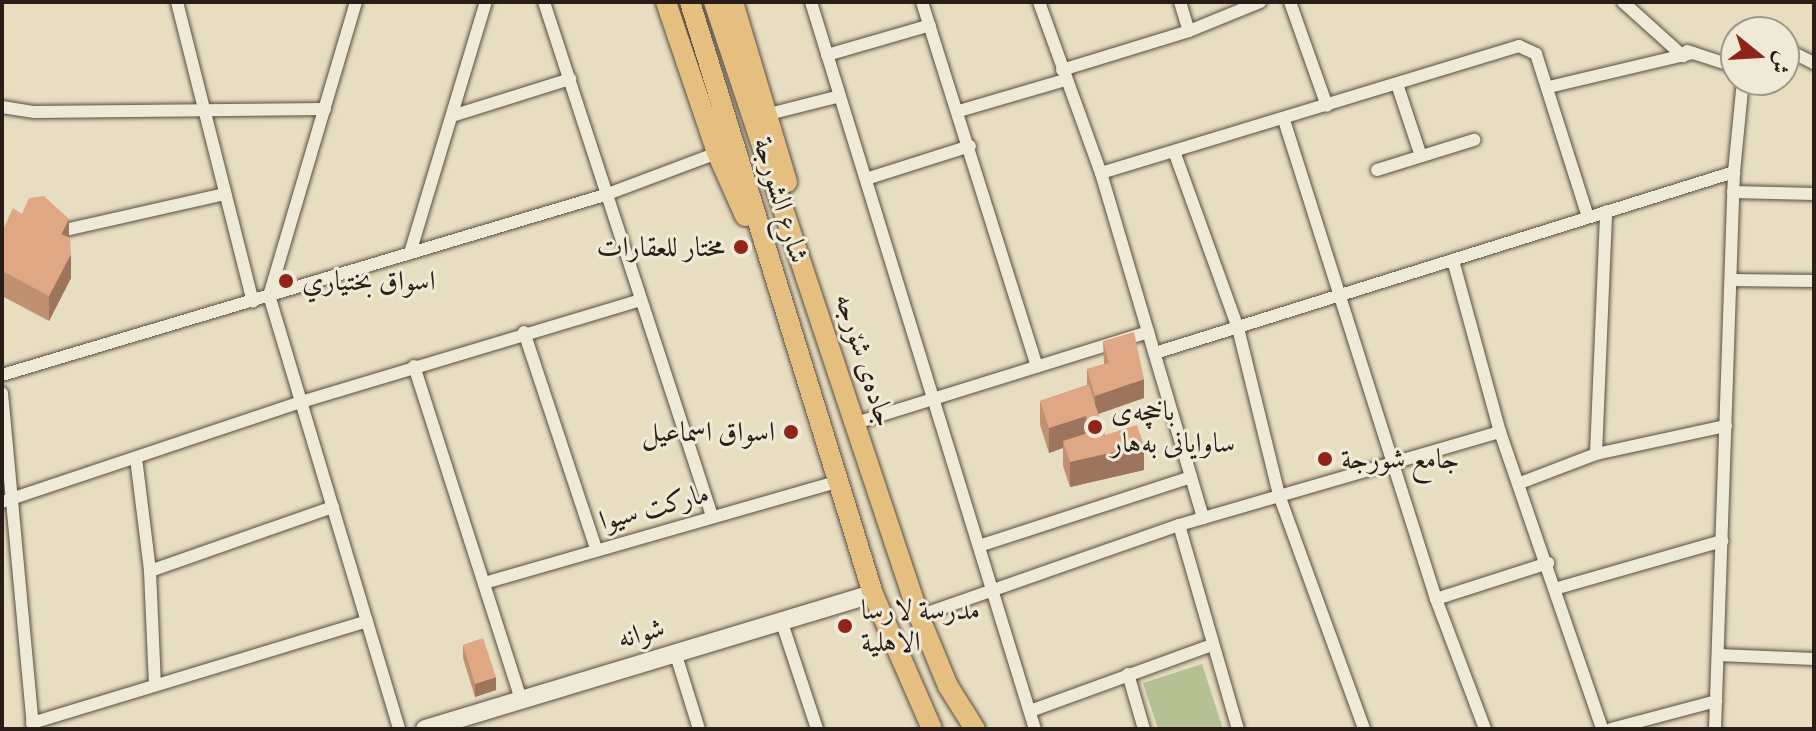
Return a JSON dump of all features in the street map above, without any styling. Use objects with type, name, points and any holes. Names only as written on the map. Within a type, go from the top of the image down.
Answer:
[{"type":"main road","points":[[666,2],[717,153],[784,302]]},
{"type":"main road","name":"شارع الشورجة","points":[[690,2],[873,594],[932,729]]},
{"type":"main road","name":"جادەی شۆرجە","points":[[714,2],[820,310],[919,616],[948,686],[975,729]]},
{"type":"main road","points":[[733,2],[769,114],[820,310]]},
{"type":"main road","points":[[841,488],[877,486]]},
{"type":"street","points":[[177,2],[253,302]]},
{"type":"street","points":[[356,2],[269,295],[399,729]]},
{"type":"street","points":[[410,253],[486,2]]},
{"type":"street","points":[[544,2],[712,516]]},
{"type":"street","points":[[811,2],[1033,710],[1035,729]]},
{"type":"street","points":[[922,2],[959,111],[1037,366]]},
{"type":"street","points":[[1039,2],[1101,173],[1203,518]]},
{"type":"street","points":[[1180,2],[1189,31]]},
{"type":"street","points":[[959,111],[1189,31],[1260,2]]},
{"type":"street","points":[[1290,2],[1327,106]]},
{"type":"street","points":[[1623,2],[1673,46],[1688,54],[1720,63]]},
{"type":"street","points":[[827,55],[930,25]]},
{"type":"street","points":[[1101,173],[1175,154],[1519,46],[1536,54],[1588,217]]},
{"type":"street","points":[[1549,87],[1688,54]]},
{"type":"street","points":[[452,116],[570,79]]},
{"type":"street","points":[[1397,84],[1421,156]]},
{"type":"street","points":[[769,114],[840,96]]},
{"type":"street","points":[[1715,729],[1733,192],[1741,96]]},
{"type":"street","points":[[2,107],[35,112],[203,106],[325,109]]},
{"type":"street","points":[[1284,120],[1337,298],[1391,463],[1436,599],[1485,729]]},
{"type":"street","points":[[1377,170],[1474,140]]},
{"type":"street","points":[[866,179],[970,146]]},
{"type":"street","points":[[2,375],[605,195],[717,153]]},
{"type":"street","points":[[1175,154],[1238,328],[1279,495],[1364,729]]},
{"type":"street","points":[[1155,353],[1454,264],[1606,211],[1734,172]]},
{"type":"street","points":[[1733,192],[1814,194]]},
{"type":"street","points":[[65,230],[225,194]]},
{"type":"street","points":[[1596,454],[1606,211]]},
{"type":"street","points":[[1454,264],[1500,432],[1558,588],[1602,729]]},
{"type":"street","points":[[1731,280],[1814,281]]},
{"type":"street","points":[[8,500],[414,366],[640,300]]},
{"type":"street","points":[[524,332],[596,548]]},
{"type":"street","points":[[856,423],[937,401],[1148,332]]},
{"type":"street","points":[[414,366],[520,697]]},
{"type":"street","points":[[2,393],[8,500],[32,726],[155,684],[367,621]]},
{"type":"street","points":[[1520,483],[1596,454],[1726,426]]},
{"type":"street","points":[[919,616],[1179,525],[1500,432]]},
{"type":"street","points":[[136,458],[150,571],[155,684]]},
{"type":"street","points":[[982,545],[1191,477]]},
{"type":"street","name":"مارکت سیوا","points":[[484,583],[712,516],[841,488]]},
{"type":"street","points":[[150,571],[333,507]]},
{"type":"street","points":[[1179,525],[1238,729]]},
{"type":"street","points":[[1558,588],[1722,541]]},
{"type":"street","points":[[1436,599],[1548,563]]},
{"type":"street","name":"شوانە","points":[[425,729],[520,697],[873,594]]},
{"type":"street","points":[[781,620],[817,729]]},
{"type":"street","points":[[1033,710],[1212,645]]},
{"type":"street","points":[[675,652],[699,729]]},
{"type":"street","points":[[1718,655],[1814,659]]},
{"type":"street","points":[[1128,674],[1144,729]]},
{"type":"street","points":[[1611,729],[1716,701]]},
{"type":"green space","points":[[1202,664],[1223,729],[1158,729],[1143,683]]},
{"type":"building","points":[[44,196],[69,219],[61,234],[70,238],[71,254],[49,296],[2,271],[2,232],[13,208],[22,214],[29,198]]},
{"type":"building","points":[[1134,332],[1144,379],[1095,396],[1087,369],[1109,363],[1103,341]]},
{"type":"building","points":[[1089,385],[1105,435],[1137,425],[1144,445],[1070,462],[1063,441],[1091,432],[1086,416],[1049,428],[1040,401]]},
{"type":"building","points":[[483,638],[496,677],[475,684],[463,645]]},
{"type":"place","name":"مختار للعقارات","points":[[741,247]]},
{"type":"place","name":"اسواق بختياري","points":[[286,281]]},
{"type":"place","name":"باخچەی ساوایانی بەهار","points":[[1095,427]]},
{"type":"place","name":"اسواق اسماعيل","points":[[791,432]]},
{"type":"place","name":"جامع شورجة","points":[[1325,459]]},
{"type":"place","name":"مدرسة لارسا الاهلية","points":[[845,626]]}]
